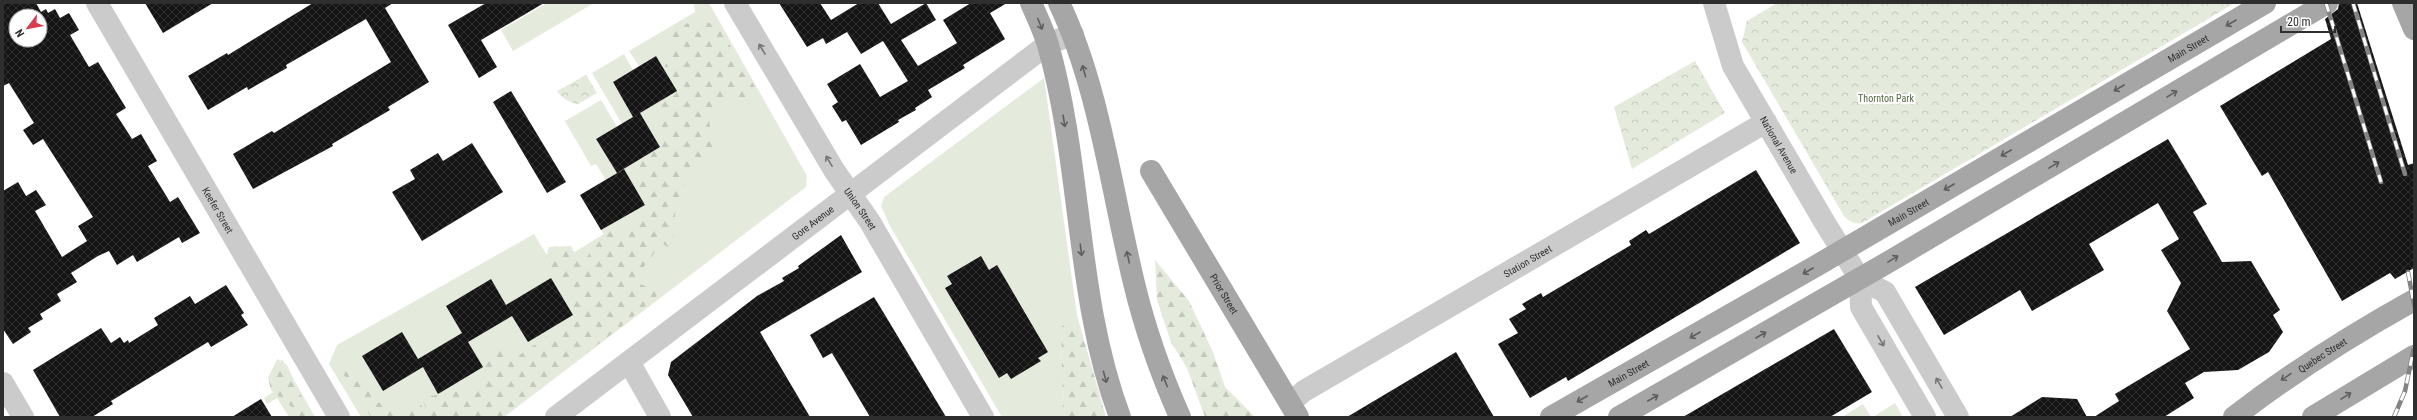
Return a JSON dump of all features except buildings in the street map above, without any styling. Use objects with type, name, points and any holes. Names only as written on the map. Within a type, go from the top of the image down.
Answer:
[{"type":"main road","points":[[1031,3],[1048,44],[1063,115],[1094,332],[1106,380],[1120,417]]},
{"type":"main road","points":[[1059,3],[1074,34],[1101,136],[1142,313],[1164,381],[1180,417]]},
{"type":"main road","name":"Main Street","points":[[1551,417],[1842,251],[2265,3]]},
{"type":"main road","points":[[1619,417],[1860,279],[2327,3]]},
{"type":"main road","points":[[2403,3],[2414,30]]},
{"type":"main road","name":"Prior Street","points":[[1151,171],[1293,412]]},
{"type":"main road","name":"Quebec Street","points":[[2234,417],[2284,379],[2359,331],[2414,300]]},
{"type":"main road","points":[[2312,417],[2414,356]]},
{"type":"street","name":"Keefer Street","points":[[98,3],[339,417]]},
{"type":"street","name":"Union Street","points":[[735,3],[850,194],[870,222],[983,417]]},
{"type":"street","name":"National Avenue","points":[[1714,3],[1733,66],[1842,251],[1860,279],[1885,292],[1958,417]]},
{"type":"street","name":"Gore Avenue","points":[[556,417],[1048,44],[1074,34]]},
{"type":"street","name":"Station Street","points":[[1293,412],[1304,391],[1766,122]]},
{"type":"street","points":[[1860,279],[1861,307],[1925,417]]},
{"type":"street","points":[[629,362],[660,417]]},
{"type":"street","points":[[3,383],[23,417]]},
{"type":"green space","points":[[547,3],[594,3],[513,51],[501,30]]},
{"type":"green space","points":[[694,3],[709,3],[807,176],[806,187],[504,417],[361,417],[329,364],[337,345],[534,234],[553,265],[604,234],[601,230],[645,205],[624,169],[660,147],[640,113],[677,91],[656,56],[639,66],[629,51],[695,12]]},
{"type":"green space","name":"Thornton Park","points":[[1777,3],[2235,3],[1862,223],[1854,223],[1844,216],[1742,42],[1747,21]]},
{"type":"green space","points":[[708,22],[722,32],[758,92],[749,102],[737,99],[730,89],[723,107],[708,111],[714,160],[692,168],[677,203],[672,234],[681,247],[674,252],[662,243],[634,280],[659,294],[622,326],[503,417],[404,417],[405,410],[420,404],[428,414],[422,398],[453,391],[467,394],[485,373],[483,359],[484,350],[502,346],[514,359],[576,316],[569,285],[557,282],[544,266],[549,247],[571,246],[581,265],[607,230],[642,223],[648,205],[632,184],[641,169],[638,161],[660,147],[660,104],[674,96],[677,91],[664,69],[670,53],[671,33],[688,23],[692,30]]},
{"type":"green space","points":[[624,54],[633,70],[613,82],[633,117],[622,124],[592,73]]},
{"type":"green space","points":[[1695,61],[1725,113],[1632,169],[1614,107]]},
{"type":"green space","points":[[586,75],[597,93],[578,104],[566,100],[557,91]]},
{"type":"green space","points":[[1044,78],[1077,315],[1061,327],[1063,413],[1066,417],[1002,417],[890,226],[881,206],[884,197]]},
{"type":"green space","points":[[601,100],[617,127],[596,139],[617,173],[606,180],[596,164],[591,166],[565,121]]},
{"type":"green space","points":[[1155,260],[1189,301],[1213,352],[1225,387],[1255,417],[1205,417],[1187,368],[1171,342],[1157,300]]},
{"type":"green space","points":[[1077,315],[1106,417],[1066,417],[1063,413],[1061,327]]},
{"type":"green space","points":[[277,359],[287,365],[311,417],[299,417],[298,412],[271,390],[268,378]]},
{"type":"green space","points":[[282,359],[315,417],[289,417],[277,398],[267,404],[264,398],[286,384],[277,366]]},
{"type":"green space","points":[[340,369],[361,372],[376,401],[399,414],[400,417],[371,417]]},
{"type":"green space","points":[[1895,403],[1903,417],[1873,417]]},
{"type":"green space","points":[[1863,404],[1871,417],[1842,417]]},
{"type":"railway","points":[[2326,3],[2381,182]]},
{"type":"railway","points":[[2353,3],[2405,174]]},
{"type":"railway","points":[[2408,272],[2414,305]]},
{"type":"railway","points":[[2394,417],[2405,391],[2414,347]]}]
